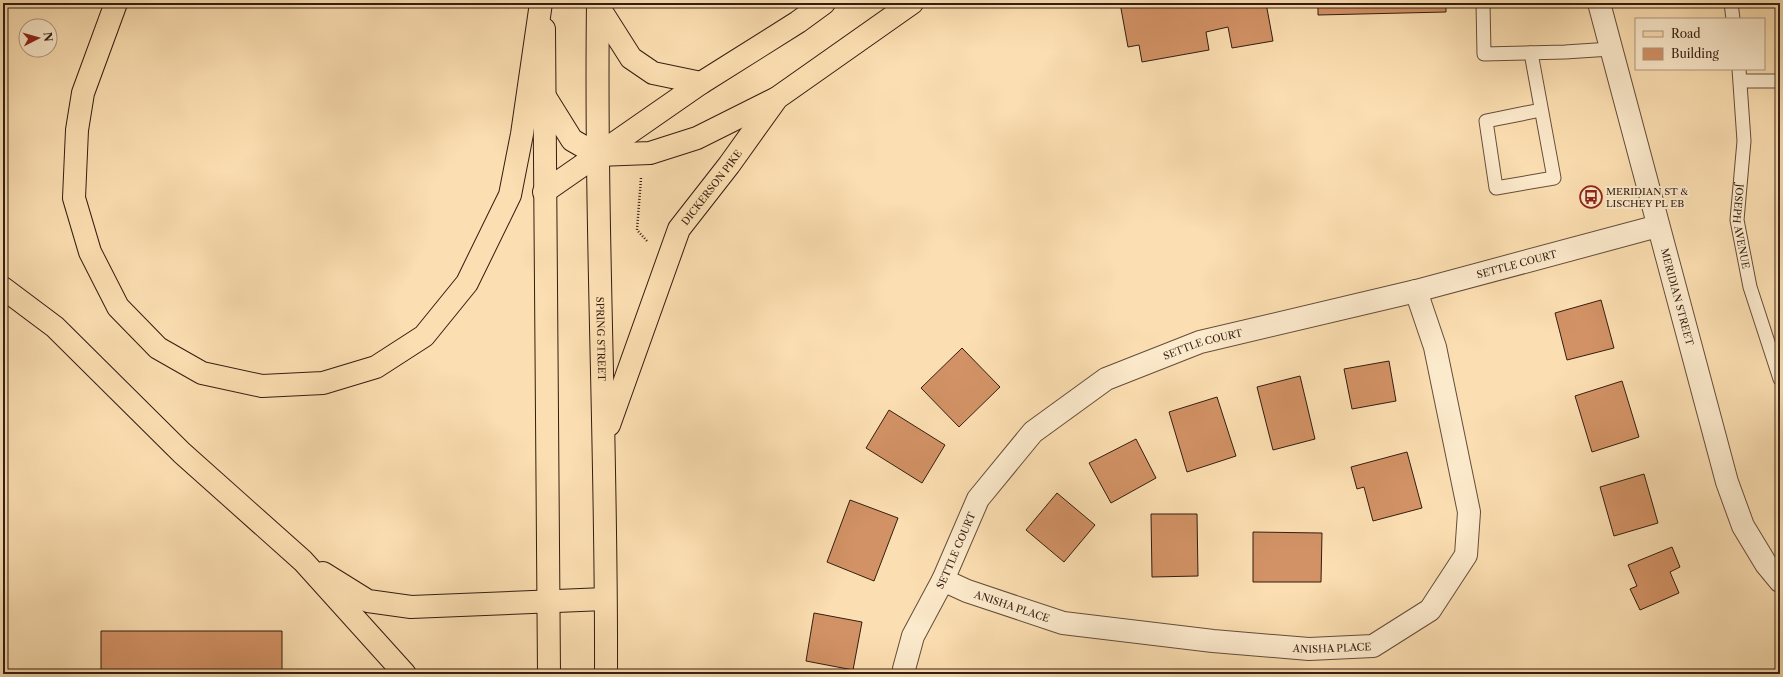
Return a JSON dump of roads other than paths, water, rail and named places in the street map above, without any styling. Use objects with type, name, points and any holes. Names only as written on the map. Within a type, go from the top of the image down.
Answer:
[{"type":"main road","points":[[116,3],[82,93],[77,130],[74,198],[90,252],[118,307],[158,348],[202,373],[262,386],[323,383],[376,367],[424,336],[467,283],[510,195],[522,134],[542,3]]},
{"type":"main road","points":[[542,3],[549,674]]},
{"type":"main road","points":[[544,192],[701,83],[798,22],[824,3]]},
{"type":"main road","name":"DICKERSON PIKE","points":[[604,438],[679,229],[729,165],[777,98],[912,3]]},
{"type":"main road","points":[[598,4],[631,58],[653,73],[701,83]]},
{"type":"main road","name":"SPRING STREET","points":[[598,4],[598,155],[604,438],[606,674]]},
{"type":"main road","points":[[544,95],[572,140],[598,155],[650,153],[697,138],[777,98]]},
{"type":"main road","points":[[3,288],[55,327],[182,453],[303,561],[405,674]]},
{"type":"main road","points":[[303,561],[368,601],[411,607],[605,599]]},
{"type":"street","name":"MERIDIAN STREET","points":[[1599,3],[1727,482],[1743,526],[1766,564],[1780,581]]},
{"type":"street","name":"SETTLE COURT","points":[[904,674],[904,669],[914,636],[943,580],[978,499],[1033,432],[1106,379],[1200,342],[1416,291],[1658,226]]},
{"type":"street","name":"ANISHA PLACE","points":[[943,580],[967,591],[1063,623],[1213,641],[1309,649],[1373,646],[1430,610],[1466,555],[1468,512],[1435,347],[1416,291]]},
{"type":"lane","points":[[1483,3],[1484,54],[1611,49]]},
{"type":"lane","points":[[1731,3],[1733,18]]},
{"type":"lane","points":[[1531,53],[1554,178],[1496,188],[1486,121],[1541,110]]},
{"type":"lane","points":[[1740,75],[1780,81]]},
{"type":"lane","name":"JOSEPH AVENUE","points":[[1740,75],[1744,141],[1737,220],[1750,287],[1780,379]]},
{"type":"place","name":"MERIDIAN ST & LISCHEY PL EB","points":[[1591,197]]}]
